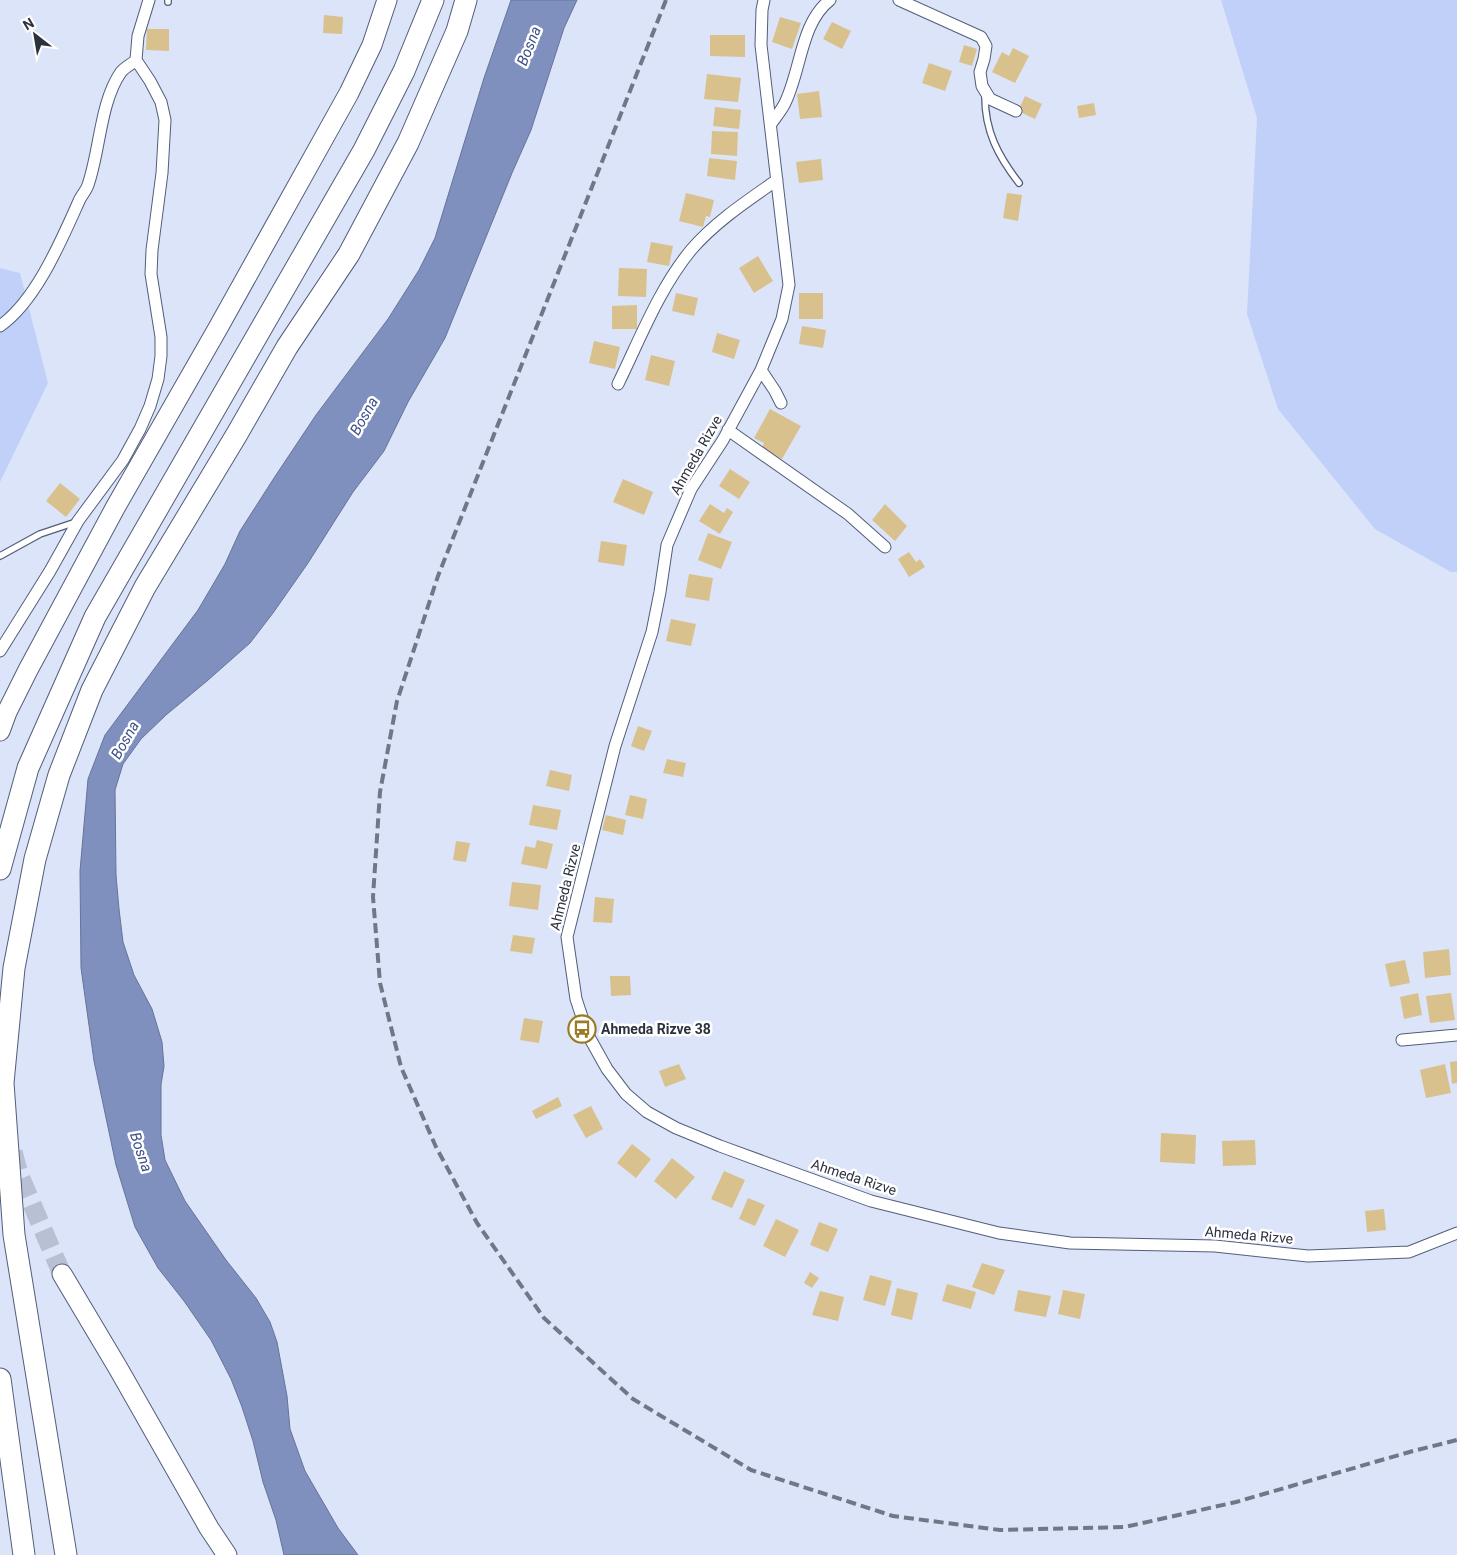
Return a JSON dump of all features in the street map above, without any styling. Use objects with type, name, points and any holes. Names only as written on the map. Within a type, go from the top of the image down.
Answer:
[{"type":"highway","points":[[0,869],[28,768],[94,617],[364,150],[404,71],[433,0]]},
{"type":"highway","points":[[66,1555],[14,1235],[3,1083],[14,968],[35,860],[59,775],[92,690],[145,587],[287,347],[349,254],[408,143],[457,31],[466,0]]},
{"type":"highway","points":[[0,1379],[24,1555]]},
{"type":"main road","points":[[0,731],[7,712],[28,670],[116,508],[349,93],[372,45],[387,0]]},
{"type":"main road","points":[[62,1274],[209,1528],[227,1555]]},
{"type":"street","points":[[0,651],[50,571],[78,521],[123,460],[140,429],[155,388],[161,356],[161,337],[151,274],[152,250],[162,173],[165,120],[161,102],[136,60],[138,36],[149,0]]},
{"type":"street","name":"Ahmeda Rizve","points":[[764,0],[761,45],[789,285],[782,319],[761,370],[724,440],[691,489],[667,545],[652,632],[615,746],[567,937],[576,999],[588,1035],[607,1069],[626,1094],[647,1112],[676,1128],[871,1201],[998,1233],[1070,1243],[1215,1246],[1308,1256],[1409,1252],[1457,1233]]},
{"type":"street","points":[[771,124],[784,104],[794,80],[805,42],[815,17],[830,0]]},
{"type":"street","points":[[899,0],[980,37],[986,46],[980,72],[982,86],[990,99],[1016,112]]},
{"type":"street","points":[[0,326],[8,321],[30,294],[48,265],[69,224],[88,186],[97,144],[113,88],[122,70],[136,60]]},
{"type":"street","points":[[618,384],[659,300],[673,275],[692,250],[716,225],[777,180]]},
{"type":"street","points":[[761,370],[781,402]]},
{"type":"street","points":[[728,430],[848,514],[885,547]]},
{"type":"street","points":[[95,498],[116,508]]},
{"type":"street","points":[[1402,1040],[1457,1035]]},
{"type":"lane","points":[[986,92],[985,112],[997,152],[1019,183]]},
{"type":"lane","points":[[0,556],[40,534],[78,521]]},
{"type":"shaded area","points":[[1221,0],[1457,0],[1457,572],[1451,572],[1375,529],[1278,409],[1247,314],[1257,118]]},
{"type":"shaded area","points":[[0,268],[20,273],[48,383],[0,482]]},
{"type":"water","name":"Bosna","points":[[511,0],[577,0],[564,28],[531,130],[445,338],[408,402],[384,451],[353,492],[308,563],[273,613],[250,643],[141,739],[123,764],[115,790],[116,875],[123,942],[134,975],[152,1009],[162,1042],[164,1066],[161,1085],[161,1135],[165,1160],[185,1201],[226,1260],[256,1298],[270,1322],[277,1342],[287,1396],[290,1429],[305,1471],[338,1528],[358,1555],[284,1555],[253,1441],[231,1379],[211,1340],[158,1268],[135,1227],[116,1165],[94,1061],[81,968],[80,871],[88,779],[105,735],[198,610],[225,564],[240,531],[274,478],[316,415],[388,319],[419,270],[435,238],[484,78]]},
{"type":"building","points":[[324,15],[343,17],[342,34],[323,33]]},
{"type":"building","points":[[780,17],[801,23],[792,49],[772,42]]},
{"type":"building","points":[[832,22],[851,31],[842,49],[823,39]]},
{"type":"building","points":[[147,29],[169,29],[169,51],[146,50]]},
{"type":"building","points":[[710,35],[745,35],[745,57],[710,56]]},
{"type":"building","points":[[964,45],[977,49],[972,66],[959,62]]},
{"type":"building","points":[[1013,48],[1029,56],[1015,83],[992,72],[1002,52],[1009,56]]},
{"type":"building","points":[[929,63],[952,71],[945,91],[922,83]]},
{"type":"building","points":[[707,74],[741,78],[738,102],[704,99]]},
{"type":"building","points":[[819,91],[822,117],[800,119],[797,94]]},
{"type":"building","points":[[1025,96],[1042,104],[1035,119],[1018,111]]},
{"type":"building","points":[[1094,103],[1096,115],[1079,118],[1077,106]]},
{"type":"building","points":[[715,107],[741,110],[739,129],[713,126]]},
{"type":"building","points":[[712,131],[738,132],[737,156],[711,154]]},
{"type":"building","points":[[709,158],[737,161],[735,180],[707,176]]},
{"type":"building","points":[[821,159],[823,180],[799,183],[796,162]]},
{"type":"building","points":[[686,193],[714,200],[710,217],[706,216],[703,227],[679,221]]},
{"type":"building","points":[[1007,193],[1022,195],[1018,221],[1003,218]]},
{"type":"building","points":[[651,242],[673,246],[669,266],[647,262]]},
{"type":"building","points":[[758,256],[773,281],[754,293],[739,268]]},
{"type":"building","points":[[619,268],[647,269],[646,297],[618,296]]},
{"type":"building","points":[[676,293],[698,298],[694,316],[672,311]]},
{"type":"building","points":[[799,293],[823,293],[823,319],[799,319]]},
{"type":"building","points":[[637,305],[637,329],[612,329],[612,306]]},
{"type":"building","points":[[802,326],[826,330],[823,348],[799,344]]},
{"type":"building","points":[[717,333],[740,340],[734,359],[712,352]]},
{"type":"building","points":[[594,341],[620,347],[615,369],[589,363]]},
{"type":"building","points":[[651,355],[675,361],[669,386],[645,380]]},
{"type":"building","points":[[770,409],[801,426],[782,459],[762,448],[764,443],[754,438]]},
{"type":"building","points":[[730,469],[750,482],[739,499],[719,486]]},
{"type":"building","points":[[623,479],[653,492],[644,515],[613,502]]},
{"type":"building","points":[[60,483],[80,499],[66,517],[46,501]]},
{"type":"building","points":[[710,504],[724,513],[727,508],[733,512],[720,534],[699,521]]},
{"type":"building","points":[[885,504],[907,526],[895,541],[872,520]]},
{"type":"building","points":[[708,533],[732,542],[721,569],[698,560]]},
{"type":"building","points":[[601,541],[627,545],[624,566],[598,562]]},
{"type":"building","points":[[909,552],[916,562],[920,559],[925,567],[909,577],[898,559]]},
{"type":"building","points":[[689,574],[713,578],[709,601],[685,597]]},
{"type":"building","points":[[671,619],[696,624],[691,646],[666,641]]},
{"type":"building","points":[[638,726],[652,731],[644,751],[631,746]]},
{"type":"building","points":[[667,759],[686,763],[683,777],[663,773]]},
{"type":"building","points":[[550,770],[572,775],[569,791],[546,786]]},
{"type":"building","points":[[630,795],[647,799],[643,819],[625,815]]},
{"type":"building","points":[[533,805],[561,810],[557,830],[529,825]]},
{"type":"building","points":[[606,815],[626,820],[623,835],[602,830]]},
{"type":"building","points":[[537,840],[553,844],[547,869],[521,864],[525,846],[535,848]]},
{"type":"building","points":[[456,841],[470,843],[466,862],[453,860]]},
{"type":"building","points":[[512,882],[541,885],[538,910],[509,906]]},
{"type":"building","points":[[595,897],[614,899],[612,923],[593,922]]},
{"type":"building","points":[[513,935],[535,938],[532,954],[510,951]]},
{"type":"building","points":[[1449,949],[1451,975],[1425,978],[1423,952]]},
{"type":"building","points":[[1405,960],[1410,983],[1390,987],[1385,964]]},
{"type":"building","points":[[610,976],[630,976],[631,995],[611,996]]},
{"type":"building","points":[[1418,993],[1422,1015],[1404,1019],[1400,997]]},
{"type":"building","points":[[1451,993],[1455,1020],[1430,1023],[1426,996]]},
{"type":"building","points":[[524,1018],[543,1021],[539,1043],[520,1040]]},
{"type":"building","points":[[1457,1061],[1457,1083],[1452,1084],[1450,1062]]},
{"type":"building","points":[[679,1064],[686,1079],[665,1087],[659,1071]]},
{"type":"building","points":[[1445,1064],[1451,1093],[1426,1098],[1420,1070]]},
{"type":"building","points":[[558,1097],[562,1106],[536,1119],[532,1111]]},
{"type":"building","points":[[591,1106],[603,1129],[586,1138],[573,1115]]},
{"type":"building","points":[[1161,1133],[1196,1135],[1195,1164],[1160,1162]]},
{"type":"building","points":[[1255,1140],[1256,1165],[1223,1166],[1222,1141]]},
{"type":"building","points":[[632,1144],[651,1159],[636,1178],[617,1163]]},
{"type":"building","points":[[672,1158],[695,1177],[676,1199],[654,1181]]},
{"type":"building","points":[[724,1171],[745,1180],[732,1208],[711,1199]]},
{"type":"building","points":[[748,1198],[765,1205],[755,1226],[739,1219]]},
{"type":"building","points":[[1384,1209],[1386,1230],[1367,1232],[1365,1211]]},
{"type":"building","points":[[776,1219],[799,1230],[785,1257],[763,1246]]},
{"type":"building","points":[[819,1222],[838,1229],[828,1252],[810,1245]]},
{"type":"building","points":[[982,1263],[1005,1270],[994,1295],[972,1287]]},
{"type":"building","points":[[810,1272],[819,1278],[812,1288],[804,1283]]},
{"type":"building","points":[[870,1275],[892,1281],[885,1306],[863,1300]]},
{"type":"building","points":[[947,1284],[976,1292],[971,1309],[942,1301]]},
{"type":"building","points":[[897,1288],[918,1293],[912,1320],[891,1315]]},
{"type":"building","points":[[1018,1290],[1051,1296],[1046,1317],[1014,1311]]},
{"type":"building","points":[[1063,1290],[1085,1294],[1080,1319],[1058,1314]]},
{"type":"building","points":[[820,1291],[844,1297],[838,1321],[812,1315]]},
{"type":"tunnel","points":[[13,1152],[19,1174],[62,1274]]},
{"type":"railway","points":[[666,0],[438,576],[397,701],[380,792],[373,897],[380,983],[401,1067],[436,1147],[477,1223],[544,1318],[633,1399],[751,1470],[893,1516],[1000,1530],[1125,1527],[1236,1502],[1457,1440]]},
{"type":"place","name":"Ahmeda Rizve 38","points":[[582,1029]]}]
